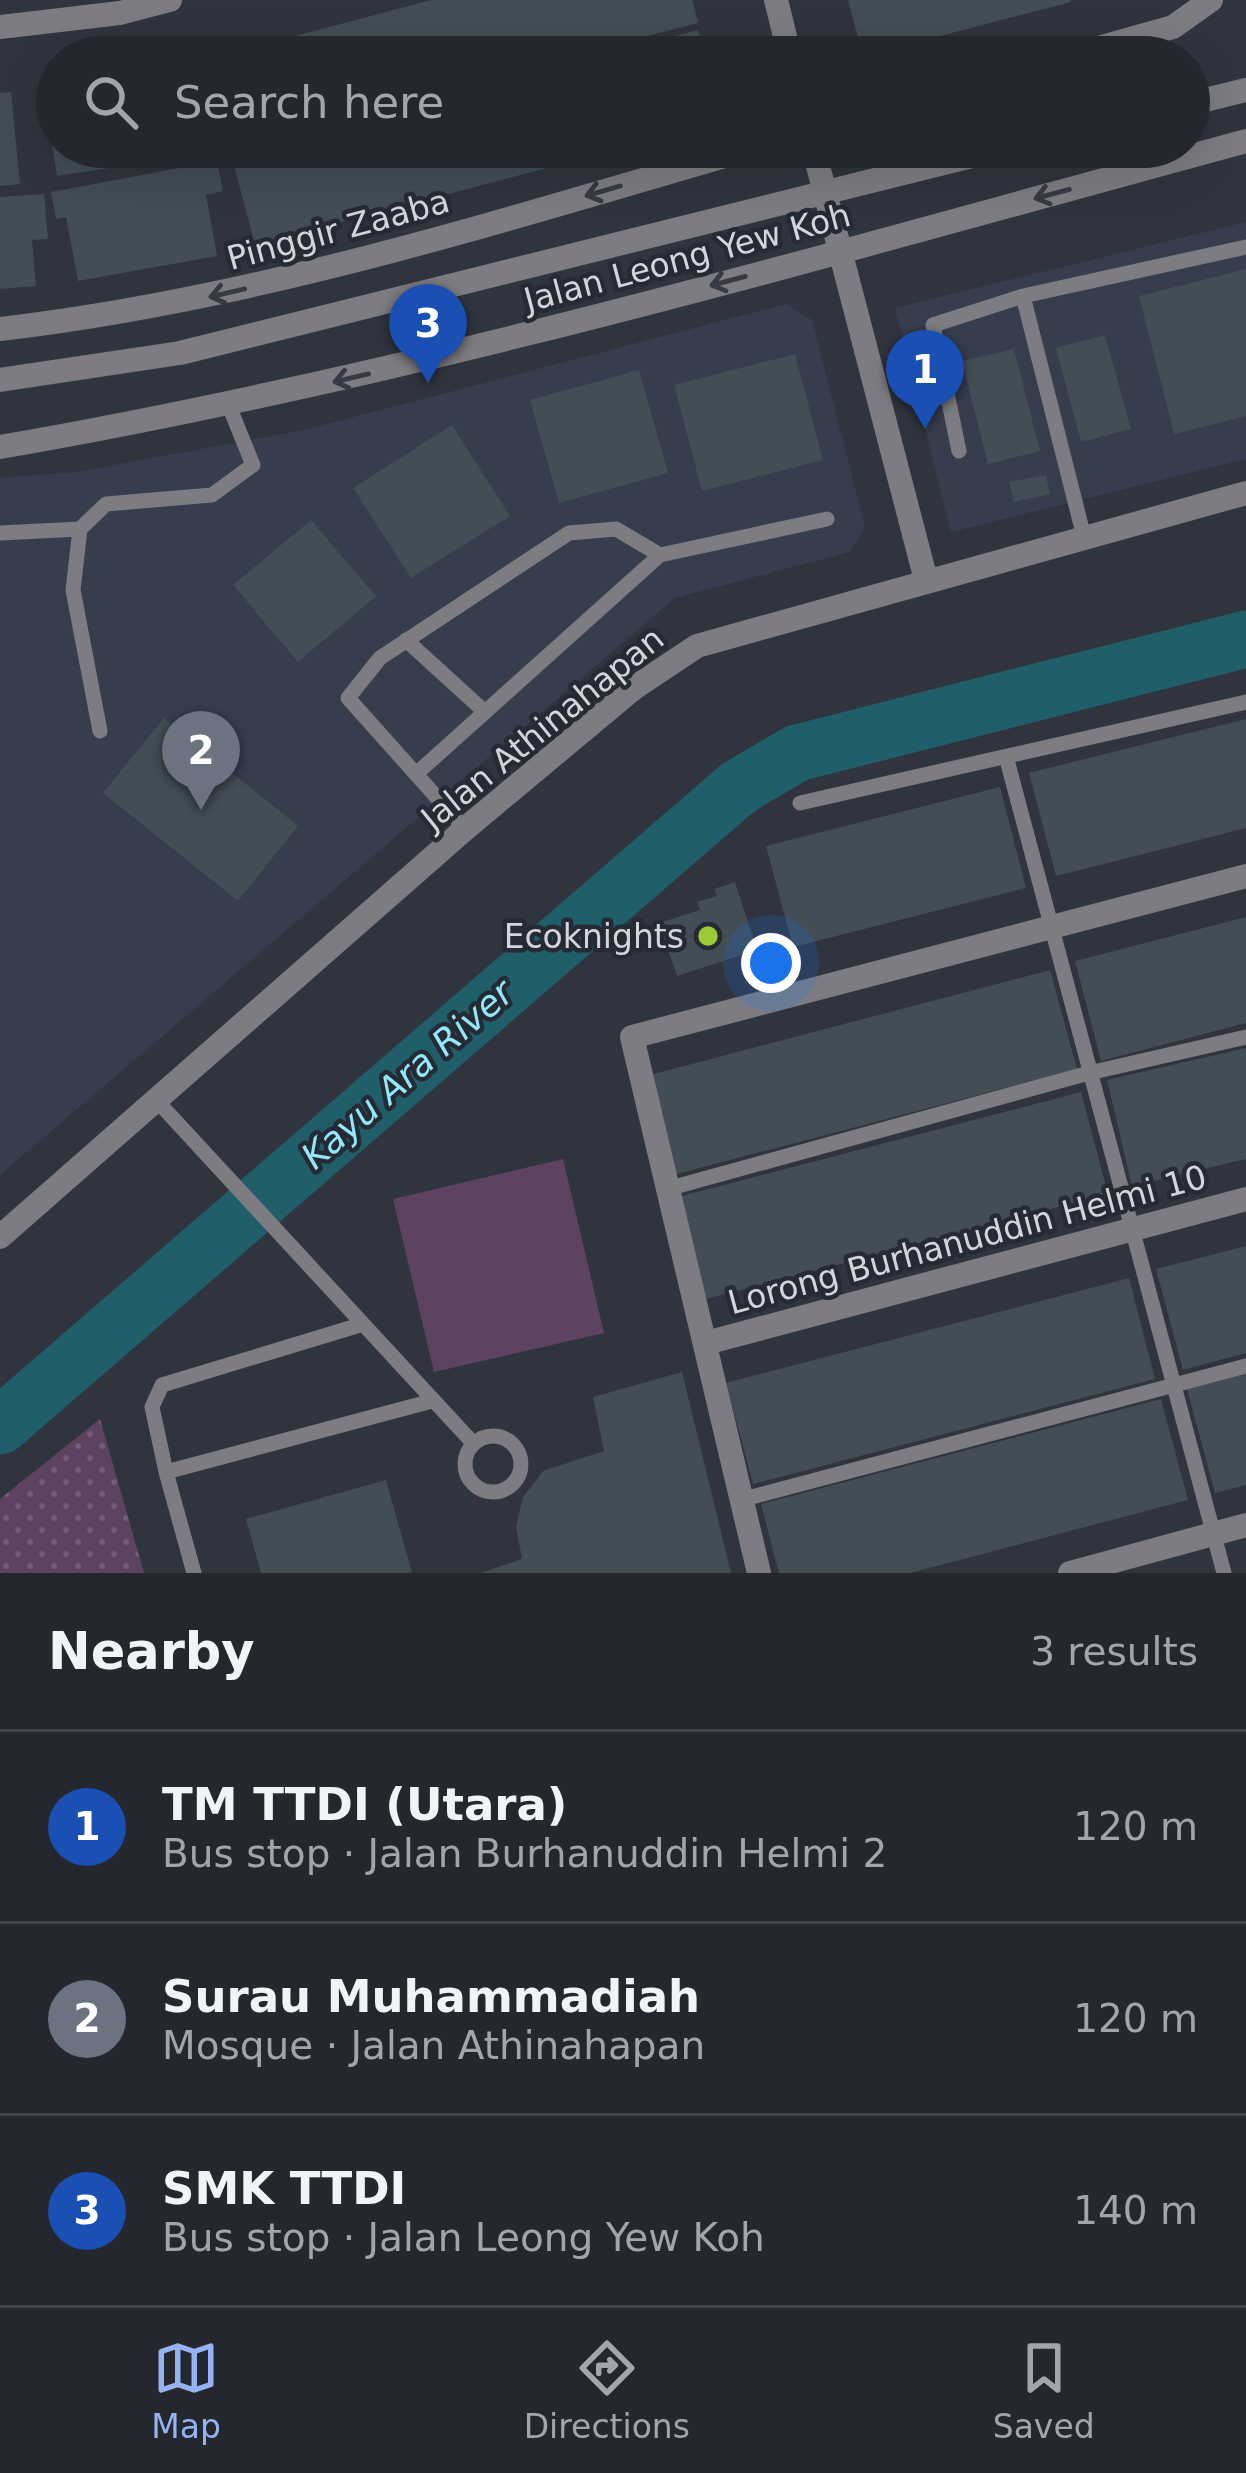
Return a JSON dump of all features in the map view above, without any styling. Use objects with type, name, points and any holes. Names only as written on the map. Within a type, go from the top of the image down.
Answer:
[{"type":"street","points":[[0,27],[120,14],[170,0]]},
{"type":"street","points":[[776,0],[785,36]]},
{"type":"street","points":[[1143,36],[1173,28],[1210,0]]},
{"type":"street","points":[[1210,99],[1246,90]]},
{"type":"street","name":"Jalan Leong Yew Koh","points":[[1210,151],[1246,141]]},
{"type":"street","name":"Pinggir Zaaba","points":[[0,329],[134,313],[329,270],[683,168]]},
{"type":"street","points":[[819,168],[926,580]]},
{"type":"street","name":"Jalan Leong Yew Koh","points":[[0,380],[179,353],[918,168]]},
{"type":"street","name":"Jalan Leong Yew Koh","points":[[0,447],[229,406],[842,251],[1147,168]]},
{"type":"street","name":"Jalan Athinahapan","points":[[0,1237],[465,829],[634,688],[697,646],[1246,494]]},
{"type":"street","points":[[759,1573],[632,1037],[1246,876]]},
{"type":"street","name":"Lorong Burhanuddin Helmi 10","points":[[706,1342],[1246,1198]]},
{"type":"street","points":[[1070,1573],[1246,1525]]},
{"type":"lane","points":[[959,451],[933,325],[1023,296],[1246,247]]},
{"type":"lane","points":[[1023,296],[1084,537]]},
{"type":"lane","points":[[100,731],[73,590],[80,529],[106,504],[212,495],[253,465],[229,406]]},
{"type":"lane","points":[[416,774],[660,555],[827,519]]},
{"type":"lane","points":[[0,533],[80,529]]},
{"type":"lane","points":[[465,829],[348,698],[380,658],[569,533],[616,529],[660,555]]},
{"type":"lane","points":[[406,640],[484,712]]},
{"type":"lane","points":[[800,803],[1007,760],[1246,702]]},
{"type":"lane","points":[[1007,760],[1224,1573]]},
{"type":"lane","points":[[668,1189],[1089,1073],[1246,1037]]},
{"type":"lane","points":[[158,1102],[286,1246],[473,1443]]},
{"type":"lane","points":[[194,1573],[152,1407],[162,1385],[360,1325]]},
{"type":"lane","points":[[740,1500],[1246,1366]]},
{"type":"lane","points":[[166,1472],[432,1401]]},
{"type":"shaded area","points":[[1246,222],[1246,459],[951,532],[895,308]]},
{"type":"shaded area","points":[[786,304],[812,320],[865,526],[850,552],[675,598],[0,1175],[0,478],[76,472],[304,430]]},
{"type":"shaded area","points":[[563,1159],[604,1333],[434,1372],[393,1199]]},
{"type":"shaded area","points":[[100,1419],[144,1573],[0,1573],[0,1499]]},
{"type":"building","points":[[431,0],[692,0],[698,23],[647,36],[295,36]]},
{"type":"building","points":[[848,0],[1071,0],[940,36],[858,36]]},
{"type":"building","points":[[11,92],[20,184],[0,186],[0,93]]},
{"type":"building","points":[[56,168],[109,168],[57,176]]},
{"type":"building","points":[[180,168],[218,168],[223,191],[206,195],[217,256],[78,281],[66,217],[56,219],[51,192]]},
{"type":"building","points":[[235,168],[547,168],[255,245]]},
{"type":"building","points":[[44,194],[48,239],[32,240],[36,286],[0,289],[0,197]]},
{"type":"building","points":[[1246,269],[1246,416],[1174,434],[1139,296]]},
{"type":"building","points":[[1105,335],[1131,429],[1081,442],[1056,348]]},
{"type":"building","points":[[1014,349],[1040,451],[988,464],[962,361]]},
{"type":"building","points":[[795,354],[823,460],[702,491],[674,385]]},
{"type":"building","points":[[639,370],[668,473],[559,503],[530,400]]},
{"type":"building","points":[[452,425],[510,516],[411,578],[353,488]]},
{"type":"building","points":[[1046,475],[1050,494],[1014,502],[1009,482]]},
{"type":"building","points":[[311,520],[376,596],[298,662],[233,585]]},
{"type":"building","points":[[164,718],[298,826],[238,901],[103,793]]},
{"type":"building","points":[[1246,719],[1246,828],[1056,876],[1029,773]]},
{"type":"building","points":[[1000,787],[1026,888],[793,947],[766,846]]},
{"type":"building","name":"Ecoknights","points":[[735,882],[757,950],[677,976],[659,923],[700,910],[697,902],[717,896],[714,889]]},
{"type":"building","points":[[1246,917],[1246,1023],[1101,1061],[1075,961]]},
{"type":"building","points":[[1050,970],[1077,1069],[673,1175],[646,1076]]},
{"type":"building","points":[[1246,1048],[1246,1159],[1132,1186],[1107,1080]]},
{"type":"building","points":[[1081,1092],[1108,1194],[706,1299],[678,1197]]},
{"type":"building","points":[[1246,1246],[1246,1353],[1183,1370],[1156,1269]]},
{"type":"building","points":[[1129,1278],[1155,1379],[753,1484],[726,1383]]},
{"type":"building","points":[[682,1372],[731,1573],[480,1573],[522,1559],[516,1527],[523,1497],[543,1471],[604,1451],[593,1397]]},
{"type":"building","points":[[1246,1374],[1246,1485],[1215,1493],[1187,1389]]},
{"type":"building","points":[[1161,1399],[1188,1500],[910,1573],[779,1573],[761,1504]]},
{"type":"building","points":[[386,1480],[412,1573],[261,1573],[246,1519]]},
{"type":"waterway","name":"Kayu Ara River","points":[[0,1426],[739,787],[797,753],[1246,639]]},
{"type":"place","name":"SMK TTDI","points":[[428,383]]},
{"type":"place","name":"TM TTDI (Utara)","points":[[925,429]]},
{"type":"place","name":"Surau Muhammadiah","points":[[201,810]]},
{"type":"place","name":"Ecoknights","points":[[708,936]]}]
